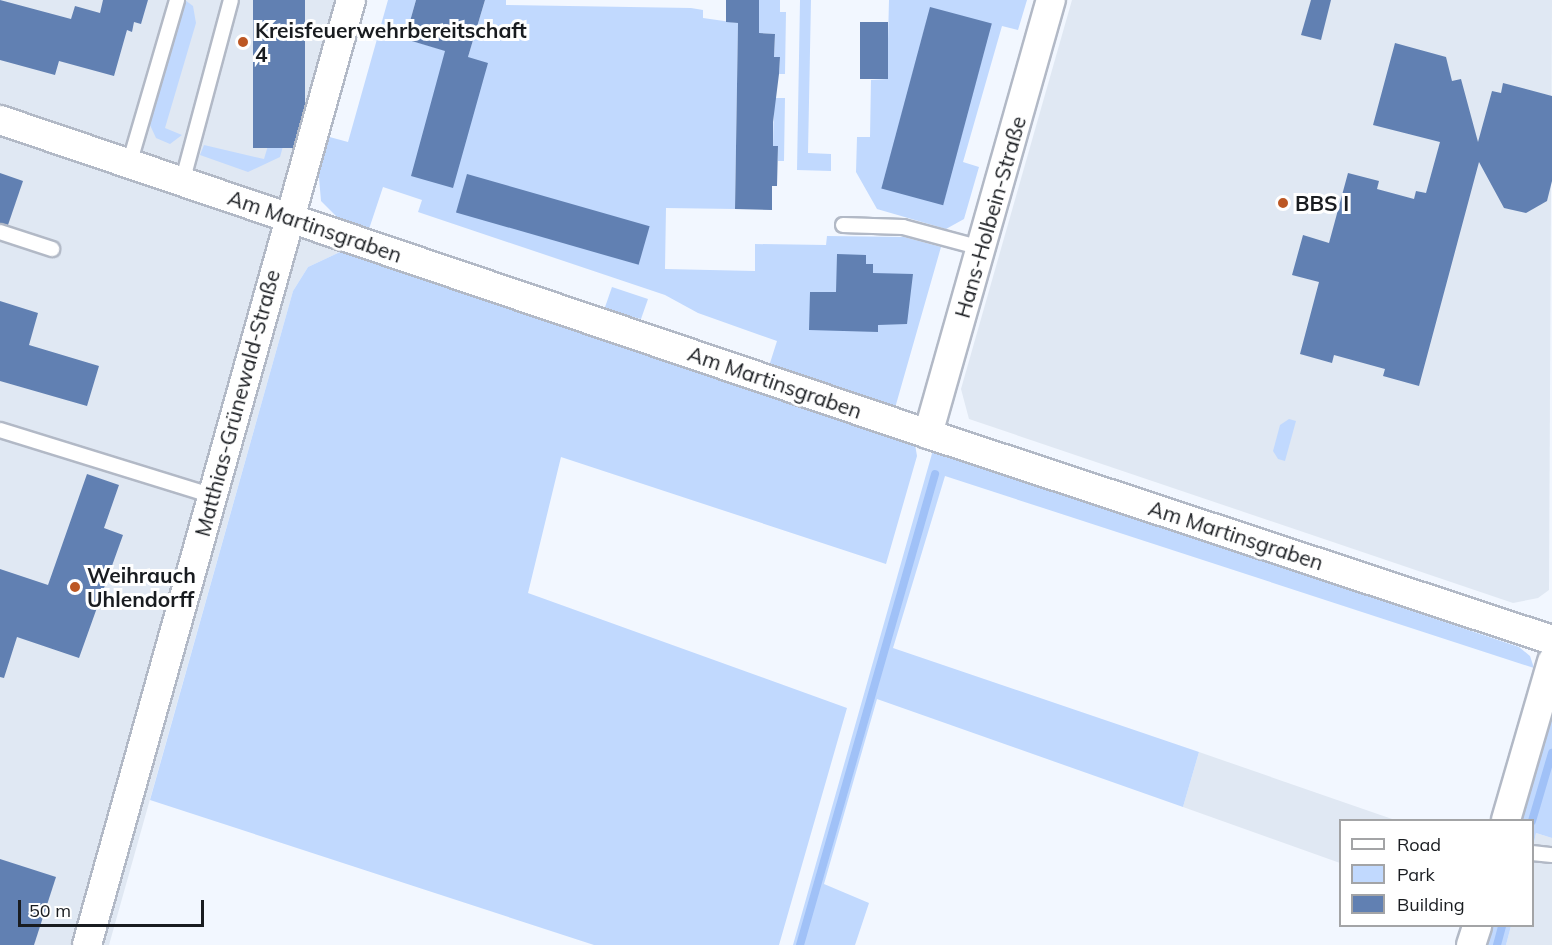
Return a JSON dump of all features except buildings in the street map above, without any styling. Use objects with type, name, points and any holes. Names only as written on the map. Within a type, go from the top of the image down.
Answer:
[{"type":"street","name":"Matthias-Grünewald-Straße","points":[[87,945],[213,496],[287,218],[351,0]]},
{"type":"street","name":"Hans-Holbein-Straße","points":[[928,434],[1052,0]]},
{"type":"street","name":"Am Martinsgraben","points":[[0,120],[130,161],[287,218],[928,434],[1552,640]]},
{"type":"street","points":[[1506,819],[1552,662]]},
{"type":"street","points":[[1471,945],[1477,927]]},
{"type":"lane","points":[[130,161],[177,0]]},
{"type":"lane","points":[[183,179],[228,1]]},
{"type":"lane","points":[[843,225],[903,227],[981,248]]},
{"type":"lane","points":[[0,232],[52,249]]},
{"type":"lane","points":[[0,430],[213,496]]},
{"type":"lane","points":[[1534,853],[1552,855]]},
{"type":"shaded area","points":[[0,0],[344,0],[279,226],[342,247],[340,252],[308,267],[293,291],[109,945],[0,945]]},
{"type":"shaded area","name":"BBS I","points":[[1072,0],[1552,0],[1549,590],[1538,598],[1513,603],[969,419],[961,389]]},
{"type":"shaded area","points":[[1199,752],[1392,819],[1339,819],[1339,863],[1183,807]]},
{"type":"shaded area","points":[[1536,833],[1552,838],[1552,945],[1506,945],[1511,927],[1534,927],[1534,842]]},
{"type":"green space","points":[[185,0],[193,6],[196,23],[165,128],[182,135],[170,144],[156,138],[150,125]]},
{"type":"green space","points":[[388,0],[416,0],[405,39],[468,57],[485,0],[506,0],[506,5],[691,8],[703,10],[703,18],[738,23],[735,209],[666,208],[665,269],[755,271],[755,244],[826,245],[827,236],[904,237],[941,247],[895,408],[787,373],[770,363],[777,341],[698,313],[665,295],[418,212],[422,200],[383,187],[368,232],[339,219],[321,201],[318,166],[326,136],[348,142]]},
{"type":"green space","points":[[759,0],[780,0],[780,12],[786,12],[785,74],[779,74],[780,57],[774,57],[775,34],[759,33]]},
{"type":"green space","points":[[800,0],[811,0],[808,153],[831,154],[831,171],[797,170]]},
{"type":"green space","points":[[889,0],[1027,0],[1018,30],[1002,26],[963,162],[979,167],[964,219],[946,229],[877,209],[856,172],[857,137],[870,137],[871,80],[887,79]]},
{"type":"green space","points":[[287,82],[300,85],[280,157],[248,172],[200,155],[204,145],[264,159]]},
{"type":"green space","points":[[774,98],[785,98],[784,161],[778,161],[778,146],[773,146]]},
{"type":"green space","points":[[340,252],[915,444],[917,456],[886,564],[561,457],[528,593],[847,708],[779,945],[594,945],[150,800],[293,291],[308,267]]},
{"type":"green space","points":[[612,287],[648,299],[641,319],[604,310]]},
{"type":"green space","points":[[1289,419],[1296,421],[1285,461],[1278,459],[1273,451],[1280,425]]},
{"type":"green space","points":[[933,450],[1519,647],[1530,656],[1534,668],[945,476],[893,648],[1199,752],[1183,807],[877,699],[824,884],[869,903],[855,945],[793,945]]},
{"type":"green space","points":[[1552,705],[1552,838],[1536,833],[1534,842],[1534,819],[1520,819]]},
{"type":"green space","points":[[1491,927],[1511,927],[1506,945],[1485,945]]},
{"type":"waterway","points":[[800,945],[935,474]]},
{"type":"waterway","points":[[1533,819],[1552,753]]},
{"type":"waterway","points":[[1497,945],[1502,927]]},
{"type":"place","name":"Kreisfeuerwehrbereitschaft 4","points":[[243,42]]},
{"type":"place","name":"BBS I","points":[[1283,203]]},
{"type":"place","name":"Weihrauch Uhlendorff","points":[[75,587]]}]
